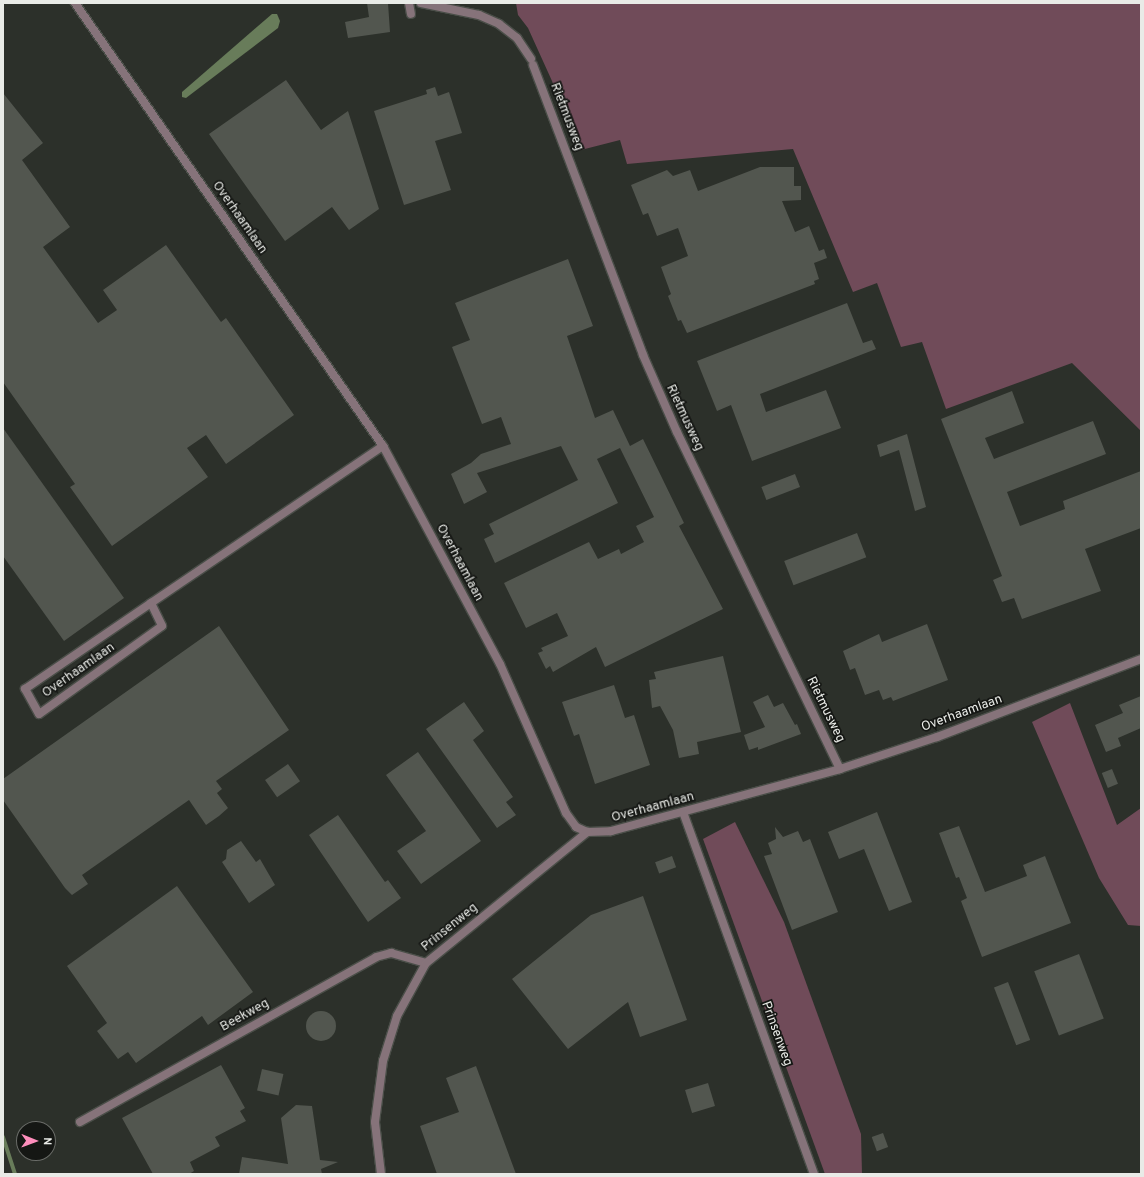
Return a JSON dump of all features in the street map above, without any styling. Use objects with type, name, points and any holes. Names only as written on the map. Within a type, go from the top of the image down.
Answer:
[{"type":"street","name":"Overhaamlaan","points":[[75,3],[383,446],[500,664],[566,813],[576,827],[587,832],[611,831],[840,769],[937,737],[1141,659]]},
{"type":"street","points":[[409,3],[411,14]]},
{"type":"street","name":"Rietmusweg","points":[[421,3],[479,15],[499,24],[517,38],[532,62],[649,369],[677,432],[840,769]]},
{"type":"street","name":"Overhaamlaan","points":[[151,603],[162,626],[39,714],[25,689],[151,603],[383,446]]},
{"type":"street","name":"Prinsenweg","points":[[683,812],[814,1174]]},
{"type":"street","name":"Prinsenweg","points":[[381,1174],[374,1122],[383,1061],[397,1016],[426,963],[587,832]]},
{"type":"street","name":"Beekweg","points":[[80,1122],[376,957],[391,953],[426,963]]},
{"type":"shaded area","points":[[516,3],[1141,3],[1141,431],[1072,363],[946,409],[922,342],[901,347],[877,283],[853,292],[793,149],[627,164],[620,140],[577,151],[552,81],[528,28],[518,15]]},
{"type":"shaded area","points":[[272,14],[277,14],[280,21],[278,28],[186,98],[182,97],[182,92]]},
{"type":"shaded area","points":[[1070,703],[1117,825],[1141,808],[1141,926],[1128,925],[1099,878],[1032,722]]},
{"type":"shaded area","points":[[735,822],[784,922],[861,1134],[862,1174],[825,1174],[703,839]]},
{"type":"building","points":[[367,3],[388,3],[390,32],[348,38],[345,22],[369,17]]},
{"type":"building","points":[[286,80],[321,130],[348,111],[379,209],[349,230],[332,207],[285,241],[209,134]]},
{"type":"building","points":[[435,87],[438,96],[449,92],[462,133],[435,141],[451,190],[404,205],[374,111],[427,94],[426,90]]},
{"type":"building","points":[[3,93],[43,143],[22,160],[70,227],[43,247],[98,323],[117,310],[103,290],[166,245],[221,322],[226,318],[294,415],[226,464],[206,435],[187,448],[208,477],[112,546],[70,487],[75,484],[3,382]]},
{"type":"building","points":[[760,167],[794,167],[794,186],[801,186],[801,200],[782,201],[795,232],[809,226],[819,251],[824,249],[827,258],[814,263],[819,279],[814,281],[815,284],[687,333],[681,320],[678,321],[668,296],[671,294],[661,267],[688,256],[678,228],[657,236],[648,213],[643,215],[631,185],[667,170],[673,176],[690,170],[698,191]]},
{"type":"building","points":[[568,259],[593,326],[567,336],[595,418],[613,410],[630,446],[643,439],[684,523],[679,526],[723,609],[605,667],[596,647],[553,672],[550,666],[546,669],[538,653],[543,651],[541,648],[568,636],[557,613],[526,628],[504,583],[589,542],[598,559],[619,549],[621,554],[644,542],[636,526],[654,517],[620,448],[597,459],[618,503],[495,563],[484,539],[494,534],[489,524],[578,480],[561,446],[477,473],[487,492],[464,504],[451,474],[471,463],[481,454],[511,444],[501,417],[482,424],[452,347],[470,340],[455,303]]},
{"type":"building","points":[[847,303],[863,343],[872,340],[876,349],[760,394],[766,412],[826,390],[841,428],[752,461],[731,405],[717,411],[697,361]]},
{"type":"building","points":[[1012,391],[1024,423],[985,438],[994,459],[1093,421],[1106,454],[1007,492],[1020,526],[1065,509],[1063,501],[1141,471],[1141,528],[1085,549],[1101,591],[1022,619],[1014,598],[1002,602],[993,580],[1002,576],[941,419]]},
{"type":"building","points":[[3,428],[124,598],[64,641],[3,556]]},
{"type":"building","points":[[907,434],[926,507],[915,511],[899,450],[880,457],[877,445]]},
{"type":"building","points":[[795,474],[800,487],[766,500],[761,487]]},
{"type":"building","points":[[857,533],[866,557],[793,585],[784,561]]},
{"type":"building","points":[[927,624],[948,680],[893,701],[891,697],[883,700],[879,690],[865,695],[855,668],[850,670],[843,651],[879,634],[882,642]]},
{"type":"building","points":[[219,626],[289,730],[216,781],[222,789],[217,793],[228,808],[219,816],[206,825],[189,800],[82,875],[88,884],[72,895],[65,888],[3,800],[3,779]]},
{"type":"building","points":[[723,656],[741,732],[697,742],[699,754],[679,758],[673,730],[660,706],[652,708],[649,680],[656,679],[654,672]]},
{"type":"building","points":[[614,685],[625,718],[634,715],[650,765],[595,784],[579,734],[574,736],[562,702]]},
{"type":"building","points":[[768,695],[774,707],[783,703],[795,725],[797,724],[801,734],[758,750],[758,747],[749,750],[744,735],[765,727],[753,702]]},
{"type":"building","points":[[1141,696],[1141,728],[1118,738],[1121,746],[1106,752],[1095,725],[1123,713],[1119,705]]},
{"type":"building","points":[[464,702],[484,731],[473,740],[513,797],[506,802],[516,815],[497,828],[426,729]]},
{"type":"building","points":[[418,752],[481,841],[421,884],[397,851],[426,831],[386,775]]},
{"type":"building","points":[[288,764],[300,781],[277,797],[265,780]]},
{"type":"building","points":[[1112,769],[1118,784],[1108,788],[1102,773]]},
{"type":"building","points":[[877,812],[912,902],[889,911],[864,849],[839,859],[828,832]]},
{"type":"building","points":[[338,815],[385,882],[388,880],[401,898],[368,922],[309,835]]},
{"type":"building","points":[[959,826],[985,892],[1027,876],[1023,865],[1045,856],[1071,923],[982,957],[961,901],[967,898],[959,877],[956,878],[939,833]]},
{"type":"building","points":[[775,827],[783,837],[798,831],[803,842],[810,839],[838,912],[792,930],[764,856],[772,854],[768,843],[776,839]]},
{"type":"building","points":[[241,841],[256,862],[260,859],[275,885],[249,903],[222,862],[226,859],[227,850]]},
{"type":"building","points":[[672,856],[676,867],[659,873],[655,862]]},
{"type":"building","points":[[177,886],[253,992],[208,1025],[202,1016],[136,1063],[128,1052],[118,1059],[97,1031],[107,1023],[67,966]]},
{"type":"building","points":[[643,896],[687,1020],[640,1037],[628,1002],[568,1049],[512,979],[591,915]]},
{"type":"building","points":[[1079,954],[1104,1018],[1059,1036],[1034,971]]},
{"type":"building","points":[[1008,982],[1030,1040],[1016,1045],[994,987]]},
{"type":"building","points":[[321,1011],[331,1016],[336,1026],[331,1036],[321,1041],[311,1036],[306,1026],[311,1016]]},
{"type":"building","points":[[221,1065],[245,1108],[240,1111],[246,1121],[215,1137],[220,1146],[190,1162],[194,1171],[189,1174],[153,1174],[122,1118]]},
{"type":"building","points":[[476,1066],[516,1174],[437,1174],[420,1126],[459,1112],[446,1078]]},
{"type":"building","points":[[262,1069],[283,1074],[278,1095],[257,1090]]},
{"type":"building","points":[[708,1083],[715,1106],[692,1113],[685,1090]]},
{"type":"building","points":[[296,1105],[312,1106],[320,1160],[338,1162],[321,1169],[322,1174],[239,1174],[242,1157],[288,1164],[281,1118]]},
{"type":"building","points":[[883,1133],[888,1147],[877,1151],[872,1137]]},
{"type":"waterway","points":[[3,1137],[15,1174]]}]
